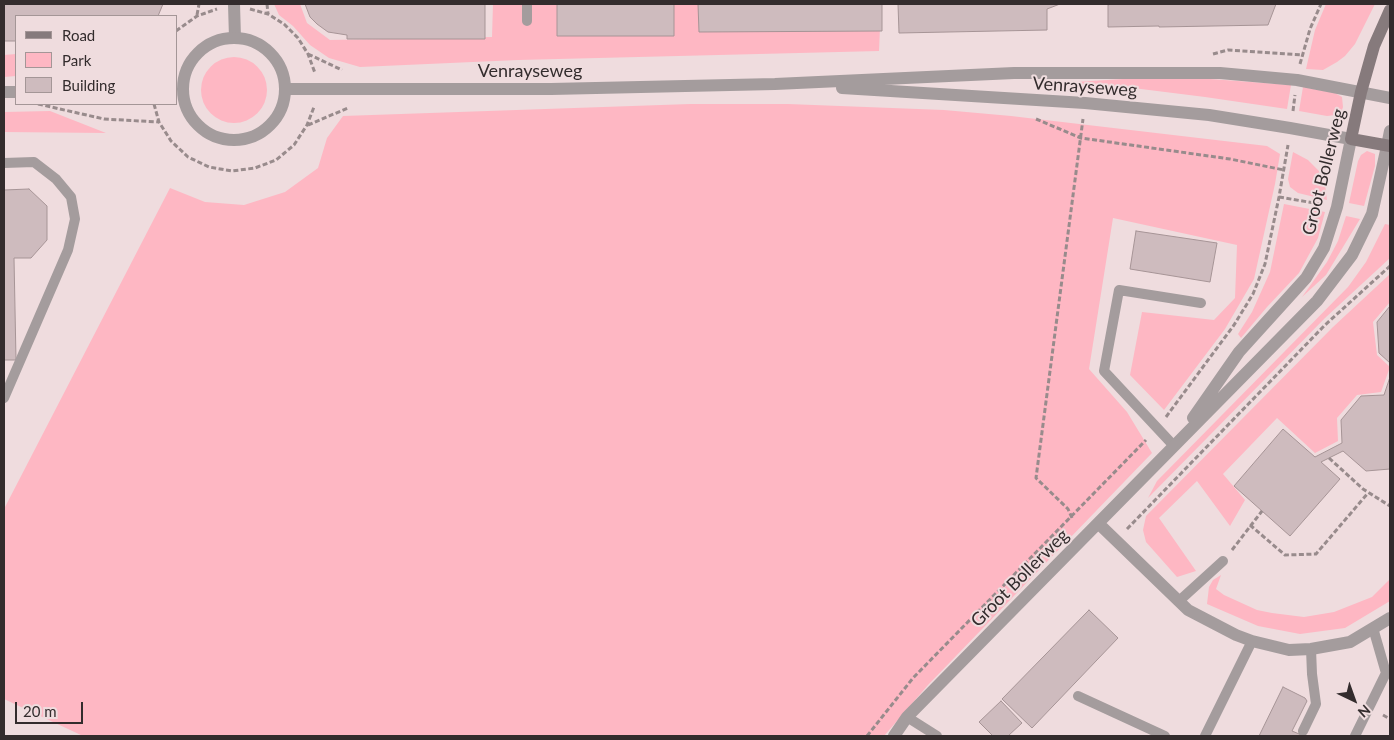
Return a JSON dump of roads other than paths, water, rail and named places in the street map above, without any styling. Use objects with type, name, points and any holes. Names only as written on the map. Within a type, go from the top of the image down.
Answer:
[{"type":"main road","name":"Groot Bollerweg","points":[[1351,139],[1361,92],[1374,46],[1390,10]]},
{"type":"main road","name":"Venrayseweg","points":[[1351,139],[1389,146]]},
{"type":"street","points":[[234,6],[235,38]]},
{"type":"street","points":[[235,38],[254,42],[270,53],[284,76],[285,89],[284,102],[278,115],[270,125],[260,134],[247,139],[234,140],[214,136],[198,126],[184,103],[180,89],[190,64],[198,53],[209,45],[221,40],[235,38]]},
{"type":"street","name":"Venrayseweg","points":[[285,89],[551,89],[775,84],[1014,73],[1220,73],[1297,80],[1390,98]]},
{"type":"street","name":"Venrayseweg","points":[[775,84],[1085,103],[1209,115],[1351,139]]},
{"type":"street","name":"Groot Bollerweg","points":[[894,736],[907,717],[1318,300],[1352,256],[1372,214],[1389,146],[1390,131]]},
{"type":"street","name":"Groot Bollerweg","points":[[1174,446],[1239,352],[1306,278],[1324,248],[1334,215],[1351,139]]},
{"type":"street","points":[[1099,524],[1188,610],[1236,635],[1252,641],[1289,650],[1311,649],[1350,642],[1390,618]]},
{"type":"lane","points":[[527,4],[527,21]]},
{"type":"lane","points":[[4,163],[34,162],[56,179],[71,197],[75,219],[68,250],[4,398]]},
{"type":"lane","points":[[1174,446],[1104,371],[1119,290],[1201,303]]},
{"type":"lane","points":[[1179,601],[1223,561]]},
{"type":"lane","points":[[1355,736],[1386,673],[1374,628]]},
{"type":"lane","points":[[1205,736],[1252,641]]},
{"type":"lane","points":[[1303,731],[1316,704],[1311,649]]},
{"type":"lane","points":[[1078,696],[1165,736]]},
{"type":"lane","points":[[907,717],[937,736]]}]
